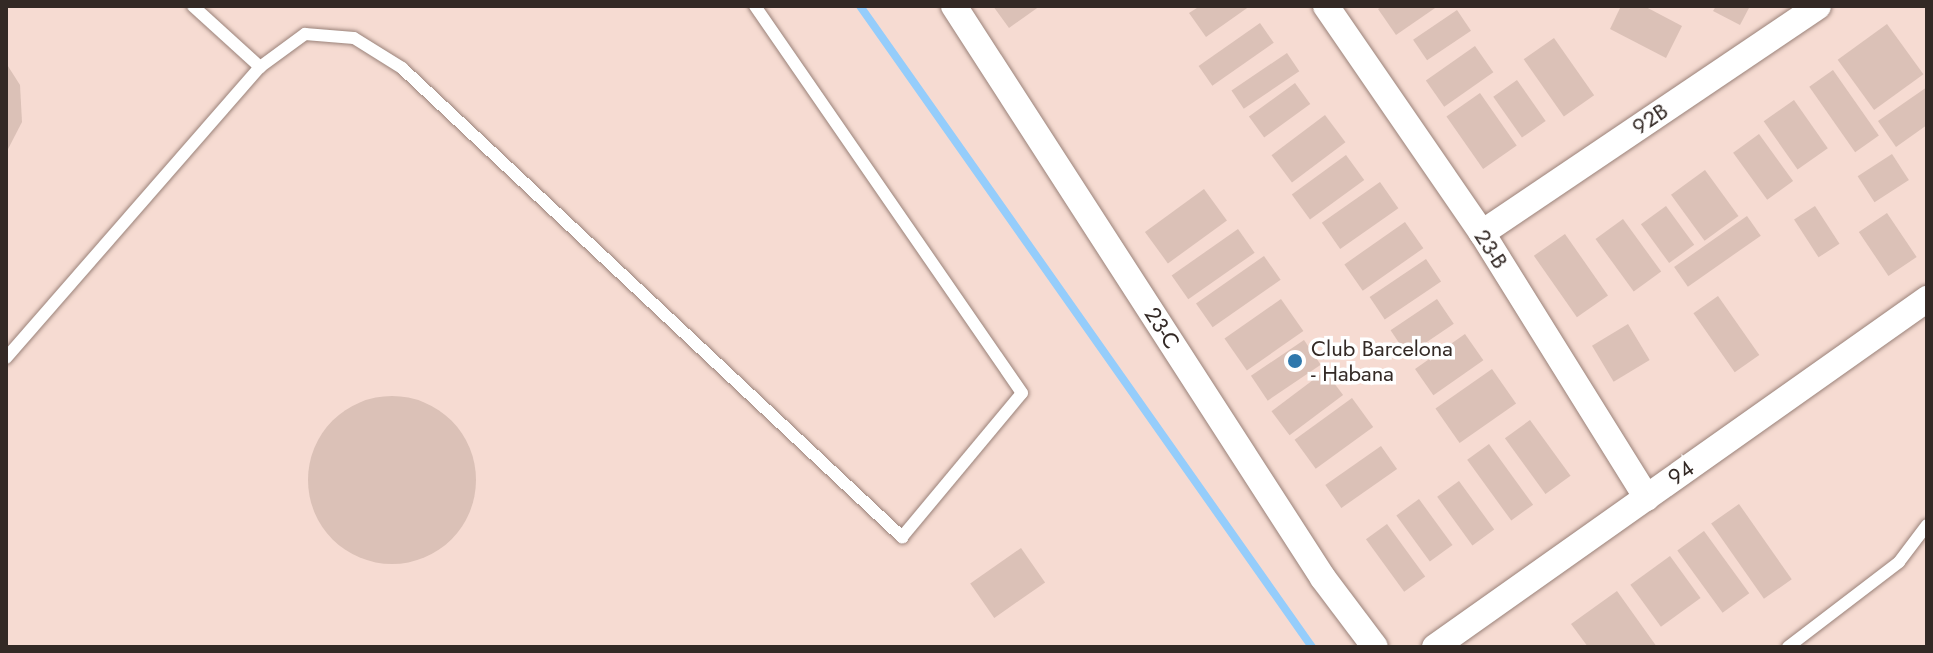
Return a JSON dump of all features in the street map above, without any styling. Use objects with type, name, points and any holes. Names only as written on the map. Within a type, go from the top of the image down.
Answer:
[{"type":"street","name":"23-C","points":[[954,6],[1323,578],[1375,647]]},
{"type":"street","name":"23-B","points":[[1326,6],[1482,233],[1647,498]]},
{"type":"street","name":"92B","points":[[1482,233],[1818,6]]},
{"type":"street","name":"94","points":[[1435,647],[1927,299]]},
{"type":"lane","points":[[193,6],[260,67]]},
{"type":"lane","points":[[6,358],[260,67],[305,34],[354,38],[402,68],[902,537],[1022,393],[755,6]]},
{"type":"lane","points":[[1788,647],[1899,562],[1927,525]]},
{"type":"building","points":[[993,6],[1040,6],[1009,28]]},
{"type":"building","points":[[1200,6],[1250,6],[1206,37],[1189,13]]},
{"type":"building","points":[[1383,6],[1438,6],[1396,35],[1378,9]]},
{"type":"building","points":[[1621,6],[1644,6],[1682,26],[1666,58],[1610,29]]},
{"type":"building","points":[[1716,6],[1750,6],[1740,25],[1713,11]]},
{"type":"building","points":[[1457,10],[1471,31],[1427,60],[1413,40]]},
{"type":"building","points":[[1260,23],[1274,43],[1212,86],[1199,66]]},
{"type":"building","points":[[1887,24],[1923,74],[1874,110],[1838,60]]},
{"type":"building","points":[[1554,38],[1594,95],[1564,117],[1524,59]]},
{"type":"building","points":[[1475,46],[1493,72],[1444,107],[1426,80]]},
{"type":"building","points":[[1287,53],[1299,71],[1244,109],[1231,90]]},
{"type":"building","points":[[6,63],[20,85],[22,122],[6,153]]},
{"type":"building","points":[[1833,70],[1879,136],[1855,152],[1809,87]]},
{"type":"building","points":[[1517,80],[1546,121],[1522,138],[1493,97]]},
{"type":"building","points":[[1295,83],[1310,104],[1264,138],[1249,117]]},
{"type":"building","points":[[1927,87],[1927,125],[1896,147],[1878,121]]},
{"type":"building","points":[[1480,93],[1517,145],[1483,169],[1446,117]]},
{"type":"building","points":[[1794,100],[1828,148],[1798,170],[1764,121]]},
{"type":"building","points":[[1325,115],[1345,142],[1292,182],[1271,155]]},
{"type":"building","points":[[1759,134],[1793,181],[1767,200],[1733,153]]},
{"type":"building","points":[[1892,154],[1909,180],[1874,202],[1858,176]]},
{"type":"building","points":[[1346,155],[1364,180],[1310,219],[1292,194]]},
{"type":"building","points":[[1705,170],[1739,216],[1705,241],[1671,195]]},
{"type":"building","points":[[1380,182],[1398,208],[1340,249],[1322,223]]},
{"type":"building","points":[[1204,189],[1227,221],[1168,263],[1145,232]]},
{"type":"building","points":[[1666,206],[1694,245],[1669,263],[1641,224]]},
{"type":"building","points":[[1815,206],[1840,244],[1819,257],[1794,220]]},
{"type":"building","points":[[1887,213],[1917,257],[1888,276],[1859,232]]},
{"type":"building","points":[[1747,216],[1761,236],[1688,287],[1674,267]]},
{"type":"building","points":[[1623,219],[1661,272],[1634,292],[1595,239]]},
{"type":"building","points":[[1405,222],[1423,248],[1363,291],[1344,264]]},
{"type":"building","points":[[1238,229],[1255,253],[1188,299],[1172,275]]},
{"type":"building","points":[[1565,234],[1608,295],[1577,317],[1534,256]]},
{"type":"building","points":[[1264,256],[1281,280],[1213,327],[1196,304]]},
{"type":"building","points":[[1426,259],[1441,281],[1385,319],[1370,297]]},
{"type":"building","points":[[1718,296],[1759,355],[1735,372],[1693,313]]},
{"type":"building","points":[[1281,299],[1303,331],[1247,371],[1224,339]]},
{"type":"building","points":[[1437,299],[1454,324],[1407,355],[1391,330]]},
{"type":"building","points":[[1628,324],[1650,360],[1614,382],[1592,346]]},
{"type":"building","points":[[1465,334],[1483,360],[1433,395],[1415,369]]},
{"type":"building","points":[[1304,340],[1321,365],[1268,401],[1251,376]]},
{"type":"building","points":[[1492,369],[1516,403],[1460,443],[1435,409]]},
{"type":"building","points":[[1325,371],[1343,395],[1290,435],[1271,411]]},
{"type":"building","points":[[392,396],[424,402],[452,420],[470,448],[476,480],[470,512],[452,540],[424,558],[392,564],[360,558],[332,540],[314,512],[308,480],[314,448],[332,420],[360,402]]},
{"type":"building","points":[[1352,398],[1373,427],[1316,469],[1295,440]]},
{"type":"building","points":[[1530,420],[1571,476],[1545,494],[1505,438]]},
{"type":"building","points":[[1489,444],[1533,505],[1511,521],[1467,460]]},
{"type":"building","points":[[1381,446],[1397,469],[1341,508],[1325,485]]},
{"type":"building","points":[[1459,481],[1494,530],[1472,545],[1437,497]]},
{"type":"building","points":[[1419,499],[1453,545],[1430,562],[1396,515]]},
{"type":"building","points":[[1739,504],[1792,579],[1764,599],[1711,524]]},
{"type":"building","points":[[1387,524],[1425,577],[1404,592],[1366,539]]},
{"type":"building","points":[[1704,531],[1749,593],[1723,613],[1677,550]]},
{"type":"building","points":[[1021,548],[1045,582],[994,618],[970,584]]},
{"type":"building","points":[[1670,556],[1701,598],[1661,627],[1630,585]]},
{"type":"building","points":[[1617,591],[1657,647],[1588,647],[1571,624]]},
{"type":"waterway","points":[[860,6],[1312,647]]},
{"type":"place","name":"Club Barcelona - Habana","points":[[1295,361]]}]
